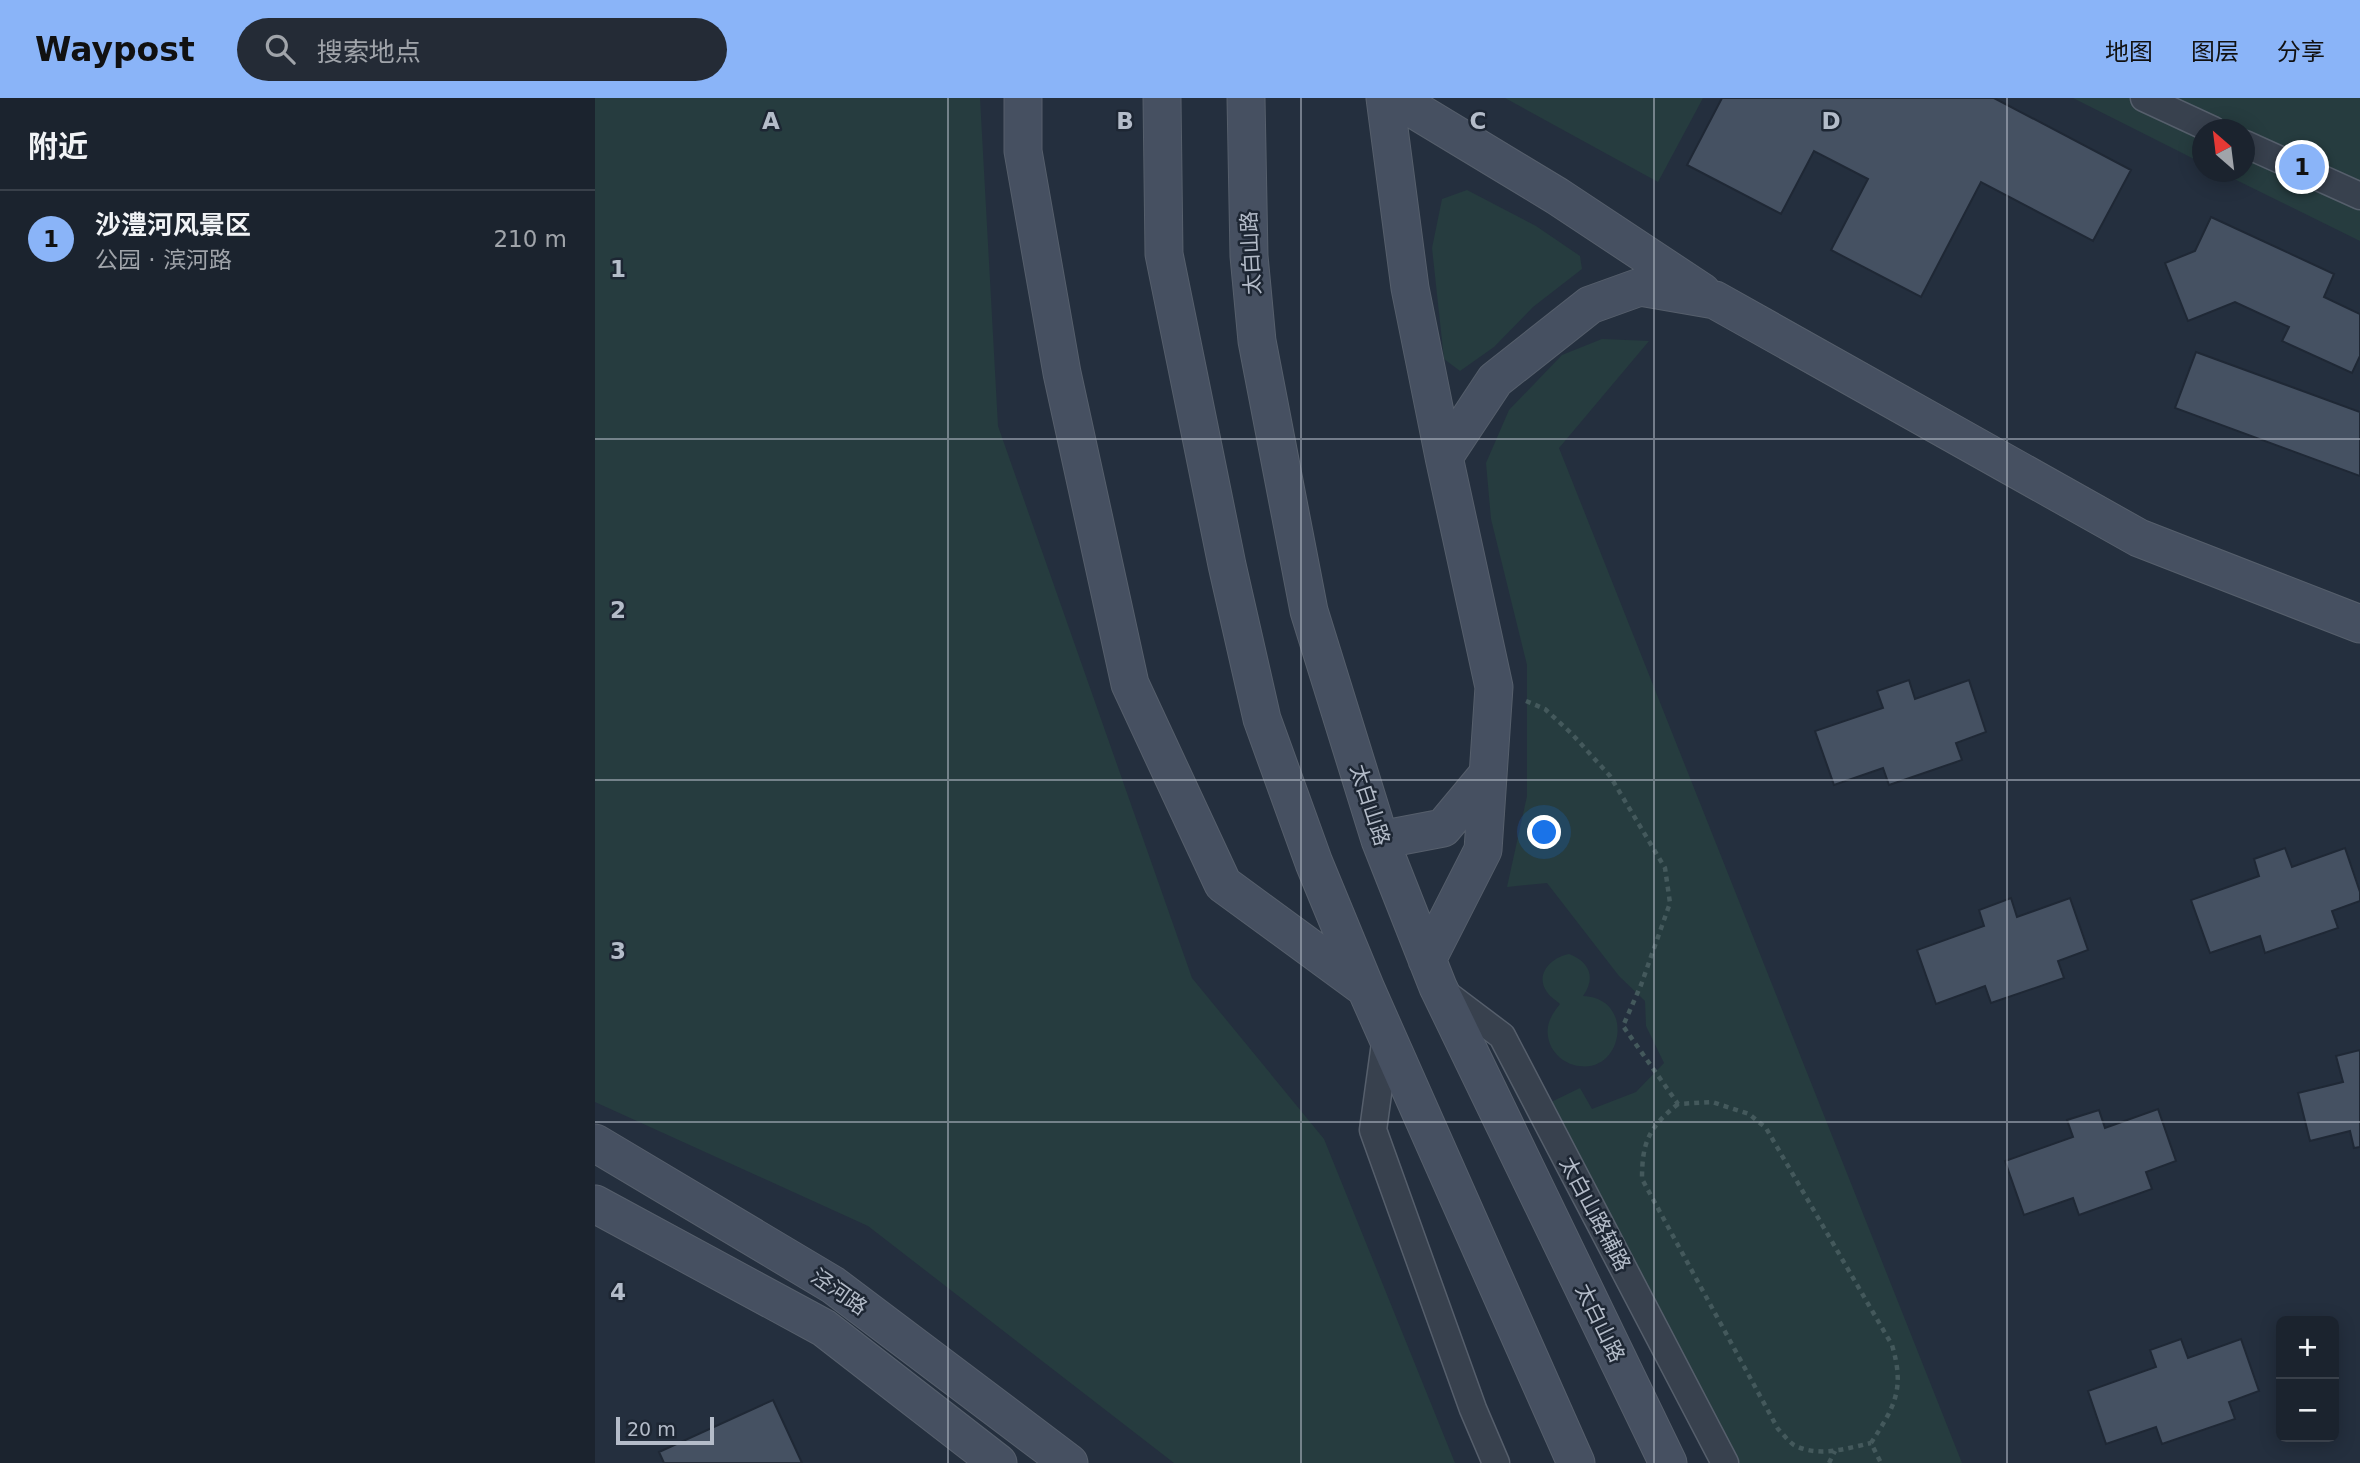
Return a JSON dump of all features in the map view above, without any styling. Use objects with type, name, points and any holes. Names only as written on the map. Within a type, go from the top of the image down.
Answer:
[{"type":"street","points":[[1023,98],[1023,151],[1062,373],[1130,684],[1223,884],[1366,989]]},
{"type":"street","points":[[1162,98],[1164,254],[1227,565],[1262,719],[1314,863],[1366,989],[1576,1463]]},
{"type":"street","name":"太白山路","points":[[1246,98],[1249,256],[1257,341],[1309,611],[1381,840],[1433,973],[1668,1463]]},
{"type":"street","points":[[1385,98],[1410,288],[1494,687],[1483,850],[1433,973]]},
{"type":"street","points":[[1395,98],[1557,196],[1715,300],[2139,538],[2360,624]]},
{"type":"street","points":[[2144,98],[2192,120]]},
{"type":"street","points":[[2255,149],[2360,197]]},
{"type":"street","points":[[1444,457],[1495,380],[1590,305],[1640,287],[1715,300]]},
{"type":"street","points":[[1381,840],[1443,828],[1488,774]]},
{"type":"street","name":"太白山路辅路","points":[[1433,973],[1502,1036],[1725,1463]]},
{"type":"street","points":[[1386,1034],[1373,1130],[1473,1409],[1496,1463]]},
{"type":"street","name":"泾河路","points":[[595,1143],[833,1285],[1069,1463]]},
{"type":"street","name":"泾河路","points":[[595,1203],[824,1328],[998,1463]]},
{"type":"path","points":[[1494,687],[1545,709],[1572,734],[1610,776],[1665,868],[1670,903],[1641,985],[1623,1026],[1678,1104]]},
{"type":"path","points":[[1712,1102],[1748,1114],[1766,1128],[1892,1345],[1897,1360],[1898,1395],[1890,1414],[1871,1443],[1835,1451],[1817,1451],[1794,1445],[1778,1429],[1642,1179],[1646,1140],[1660,1119],[1678,1104],[1712,1102]]},
{"type":"path","points":[[1871,1443],[1881,1463]]},
{"type":"path","points":[[1829,1463],[1835,1451]]},
{"type":"green space","points":[[595,98],[980,98],[998,426],[1192,978],[1324,1139],[1455,1463],[1174,1463],[868,1226],[595,1102]]},
{"type":"green space","points":[[1505,98],[1703,98],[1658,182]]},
{"type":"green space","points":[[2073,98],[2360,98],[2360,241],[2240,182],[2255,182],[2255,119],[2192,119],[2192,158]]},
{"type":"green space","points":[[1467,190],[1536,226],[1580,256],[1582,269],[1533,307],[1494,347],[1460,371],[1444,359],[1432,248],[1442,199]]},
{"type":"green space","points":[[1602,339],[1649,341],[1559,448],[1962,1463],[1731,1463],[1547,1104],[1580,1088],[1592,1109],[1636,1092],[1664,1063],[1646,1026],[1645,1001],[1619,976],[1547,883],[1507,887],[1527,796],[1527,665],[1491,519],[1486,463],[1509,410],[1562,355]]},
{"type":"green space","points":[[1569,954],[1582,961],[1589,971],[1589,983],[1583,996],[1600,1000],[1611,1009],[1617,1022],[1613,1049],[1604,1060],[1591,1066],[1574,1065],[1563,1060],[1554,1051],[1548,1038],[1549,1022],[1560,1004],[1548,994],[1544,985],[1544,973],[1551,963]]},
{"type":"building","points":[[1722,98],[1994,98],[2131,170],[2093,241],[1981,182],[1921,297],[1831,250],[1868,179],[1814,151],[1781,214],[1687,165]]},
{"type":"building","points":[[2211,217],[2334,274],[2324,297],[2360,314],[2360,356],[2352,373],[2282,341],[2289,327],[2235,302],[2188,321],[2165,263],[2195,251]]},
{"type":"building","points":[[2196,352],[2360,412],[2360,476],[2175,408]]},
{"type":"building","points":[[1909,680],[1915,699],[1969,680],[1986,732],[1956,743],[1962,760],[1889,785],[1883,768],[1834,785],[1815,731],[1883,708],[1877,691]]},
{"type":"building","points":[[2285,848],[2292,867],[2345,848],[2360,892],[2360,901],[2332,911],[2338,928],[2265,953],[2260,936],[2210,953],[2191,900],[2259,876],[2254,859]]},
{"type":"building","points":[[2011,898],[2017,917],[2070,898],[2088,950],[2058,961],[2064,978],[1991,1003],[1985,986],[1936,1004],[1917,950],[1984,926],[1979,910]]},
{"type":"building","points":[[2360,1050],[2360,1147],[2354,1148],[2350,1131],[2310,1141],[2298,1093],[2343,1082],[2336,1056]]},
{"type":"building","points":[[2158,1109],[2176,1161],[2146,1172],[2152,1189],[2079,1215],[2073,1198],[2024,1215],[2005,1161],[2073,1137],[2067,1120],[2099,1110],[2105,1128]]},
{"type":"building","points":[[2181,1339],[2188,1358],[2241,1339],[2259,1391],[2229,1402],[2235,1419],[2162,1444],[2156,1427],[2106,1444],[2088,1391],[2156,1367],[2150,1350]]},
{"type":"building","points":[[773,1400],[802,1463],[664,1463],[659,1452]]},
{"type":"place","name":"沙澧河风景区","points":[[2302,167]]}]
